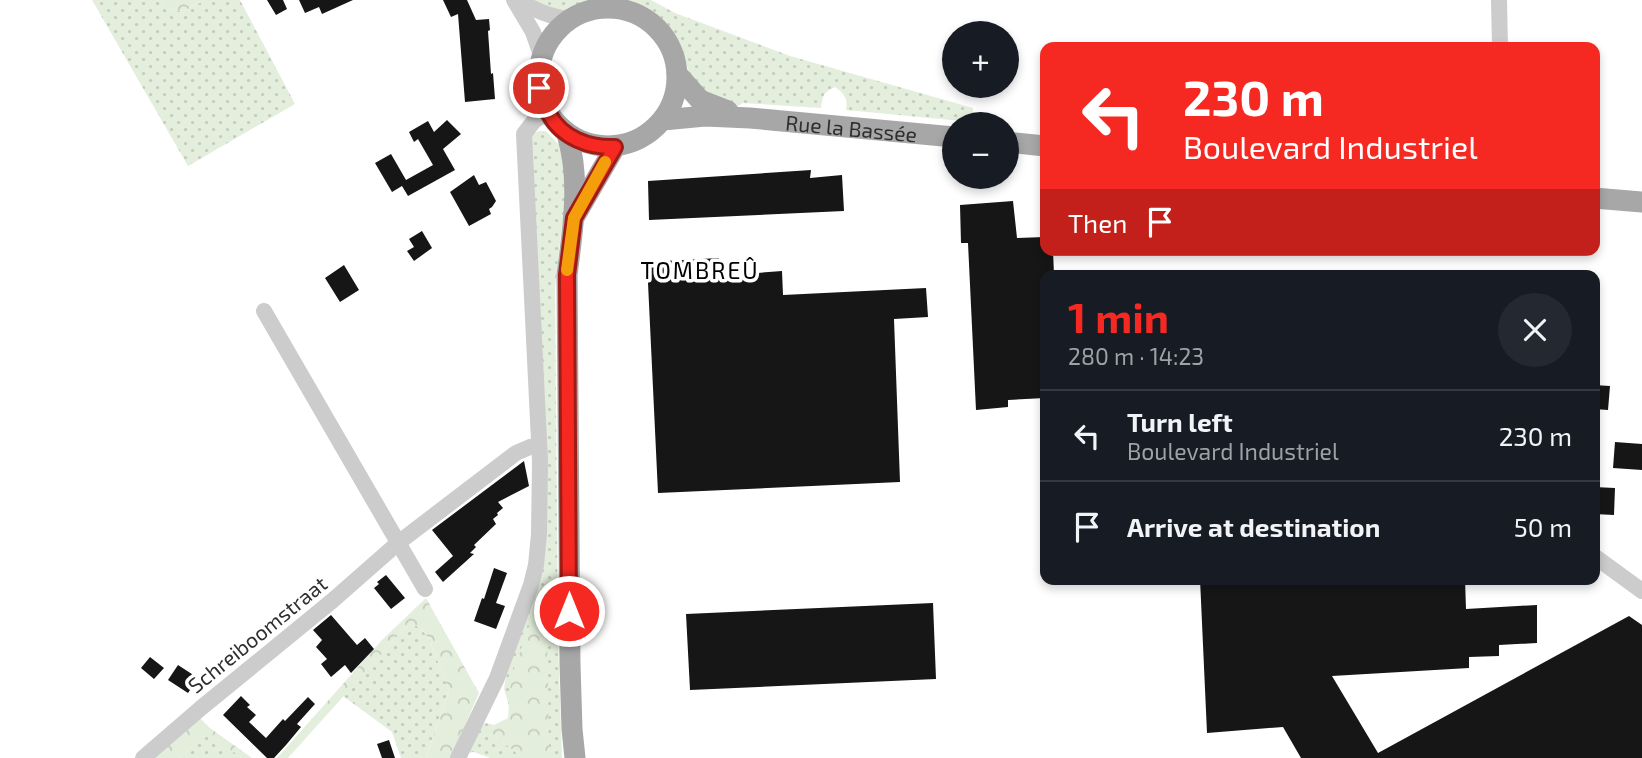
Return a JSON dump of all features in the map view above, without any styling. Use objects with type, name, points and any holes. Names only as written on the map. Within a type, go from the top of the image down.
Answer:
[{"type":"main road","points":[[598,8],[623,9],[651,23],[667,41],[674,55],[677,74],[673,101],[663,120],[644,137],[615,147],[596,146],[568,134],[547,113],[539,88],[541,55],[552,35],[569,19],[598,8]]},
{"type":"main road","name":"Rue la Bassée","points":[[677,74],[700,100],[750,118]]},
{"type":"main road","name":"Rue la Bassée","points":[[663,120],[705,116],[750,118],[942,136]]},
{"type":"main road","points":[[568,134],[575,168],[574,218],[567,275],[570,664],[575,758]]},
{"type":"main road","points":[[1019,143],[1040,145]]},
{"type":"main road","points":[[574,218],[615,147]]},
{"type":"main road","points":[[1600,198],[1642,202]]},
{"type":"street","points":[[517,0],[548,16],[569,19]]},
{"type":"street","points":[[517,0],[541,55]]},
{"type":"street","points":[[1499,0],[1500,42]]},
{"type":"street","points":[[458,758],[497,678],[531,585],[539,534],[539,446],[524,135],[534,121],[547,113]]},
{"type":"street","points":[[264,311],[425,589]]},
{"type":"street","name":"Schreiboomstraat","points":[[143,758],[398,543],[516,453],[539,446]]},
{"type":"street","points":[[1600,560],[1642,591]]},
{"type":"green space","points":[[92,0],[161,0],[164,9],[184,11],[205,0],[240,0],[295,104],[188,166]]},
{"type":"green space","points":[[161,0],[205,0],[184,11],[164,9]]},
{"type":"green space","points":[[528,0],[604,0],[590,2],[565,12]]},
{"type":"green space","points":[[604,0],[651,0],[675,13],[790,56],[973,108],[973,112],[942,112],[942,119],[846,110],[845,97],[835,87],[824,95],[821,108],[743,103],[738,106],[712,101],[692,84],[682,48],[660,19],[639,5]]},
{"type":"green space","points":[[546,131],[562,148],[568,212],[562,224],[555,288],[558,640],[562,758],[549,758],[547,705],[510,689],[510,709],[504,689],[539,578],[531,135]]},
{"type":"green space","points":[[426,598],[479,693],[451,758],[426,758],[449,690],[429,639],[420,627],[412,625],[403,630],[288,758],[277,758],[382,640]]},
{"type":"green space","points":[[535,609],[544,611],[542,628],[547,627],[549,758],[519,758],[519,755],[492,733],[494,725],[508,718],[514,669]]},
{"type":"green space","points":[[412,625],[420,627],[429,639],[449,690],[426,758],[401,758],[392,732],[343,696],[403,630]]},
{"type":"green space","points":[[198,716],[210,728],[252,758],[242,758],[207,733],[179,758],[151,758]]},
{"type":"green space","points":[[486,723],[494,725],[492,733],[519,755],[519,758],[490,758],[474,752],[464,753],[477,726]]},
{"type":"green space","points":[[207,732],[242,758],[179,758]]},
{"type":"building","points":[[267,0],[283,0],[287,9],[276,15]]},
{"type":"building","points":[[299,0],[353,0],[322,14],[319,7],[305,13]]},
{"type":"building","points":[[443,0],[467,0],[476,20],[489,19],[491,74],[493,73],[495,99],[465,102],[458,14],[451,17]]},
{"type":"building","points":[[447,120],[461,134],[443,149],[455,170],[408,196],[402,186],[392,192],[375,163],[391,154],[406,180],[433,165],[418,139],[414,142],[409,132],[428,121],[434,132]]},
{"type":"building","points":[[811,170],[810,178],[842,175],[844,211],[649,220],[648,181]]},
{"type":"building","points":[[474,175],[479,185],[486,182],[496,201],[489,209],[491,214],[469,226],[450,192]]},
{"type":"building","points":[[1013,201],[1017,238],[1040,237],[1040,256],[1053,256],[1054,270],[1040,270],[1040,398],[1008,400],[1008,407],[976,410],[968,243],[961,243],[960,205]]},
{"type":"building","points":[[422,231],[432,248],[414,261],[407,251],[414,247],[409,239]]},
{"type":"building","points":[[719,258],[718,276],[782,271],[783,295],[926,288],[928,317],[894,319],[900,482],[658,493],[647,262]]},
{"type":"building","points":[[344,265],[359,290],[340,302],[325,278]]},
{"type":"building","points":[[1600,385],[1610,386],[1608,410],[1600,409]]},
{"type":"building","points":[[1615,442],[1642,444],[1642,470],[1613,468]]},
{"type":"building","points":[[524,461],[529,486],[498,502],[503,508],[493,519],[496,524],[474,545],[476,547],[470,553],[474,554],[443,582],[435,572],[453,556],[432,530]]},
{"type":"building","points":[[1600,487],[1615,488],[1614,515],[1600,514]]},
{"type":"building","points":[[494,568],[507,573],[496,603],[505,606],[496,629],[474,621]]},
{"type":"building","points":[[386,575],[405,598],[391,609],[374,588]]},
{"type":"building","points":[[1200,585],[1465,585],[1466,609],[1537,605],[1537,643],[1499,645],[1499,656],[1469,657],[1469,668],[1332,676],[1378,753],[1629,616],[1642,625],[1642,758],[1301,758],[1283,727],[1207,733]]},
{"type":"building","points":[[933,603],[936,679],[690,690],[686,614]]},
{"type":"building","points":[[331,615],[357,645],[365,638],[374,649],[351,673],[345,665],[331,677],[321,664],[327,659],[316,647],[322,640],[313,630]]},
{"type":"building","points":[[150,657],[164,668],[154,679],[141,668]]},
{"type":"building","points":[[178,665],[198,678],[188,693],[168,680]]},
{"type":"building","points":[[241,696],[250,705],[247,707],[256,715],[249,722],[266,738],[308,697],[315,704],[297,724],[301,727],[286,745],[274,758],[267,758],[223,715]]},
{"type":"building","points":[[389,740],[395,758],[382,758],[377,744]]},
{"type":"slow traffic","points":[[567,270],[574,218],[605,162]]},
{"type":"district","name":"TOMBREÛ","points":[[700,270]]},
{"type":"route","points":[[539,88],[547,113],[568,134],[596,146],[615,147],[574,218],[567,275],[569,611]]}]
